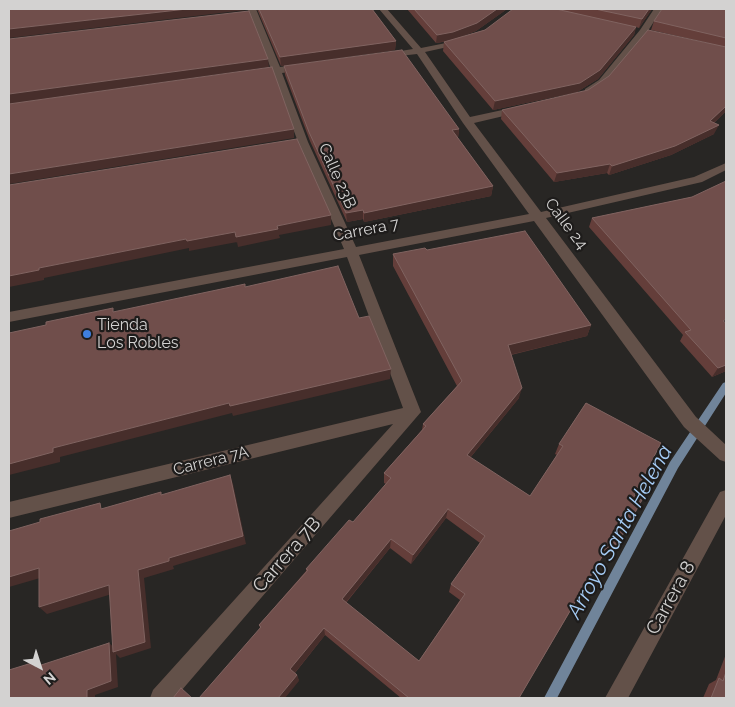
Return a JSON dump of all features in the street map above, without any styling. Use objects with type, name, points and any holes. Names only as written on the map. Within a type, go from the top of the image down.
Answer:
[{"type":"street","name":"Calle 24","points":[[383,9],[419,51],[467,121],[690,422],[726,455]]},
{"type":"street","points":[[581,96],[602,82],[643,32],[658,9]]},
{"type":"street","name":"Calle 23B","points":[[250,12],[277,71],[298,143],[351,251],[413,412]]},
{"type":"street","points":[[372,58],[455,44],[472,38]]},
{"type":"street","points":[[248,75],[315,66]]},
{"type":"street","points":[[467,121],[533,106]]},
{"type":"street","name":"Carrera 7","points":[[9,318],[539,216],[698,180],[726,166]]},
{"type":"street","name":"Carrera 7A","points":[[9,510],[413,412]]},
{"type":"street","name":"Carrera 7B","points":[[161,698],[413,412]]},
{"type":"street","name":"Carrera 8","points":[[616,698],[726,498]]},
{"type":"building","points":[[9,9],[187,9],[9,29]]},
{"type":"building","points":[[259,9],[372,9],[396,41],[280,57]]},
{"type":"building","points":[[414,9],[497,9],[477,23],[453,32],[437,35]]},
{"type":"building","points":[[513,9],[556,9],[636,27],[600,70],[580,83],[495,101],[444,42],[485,30]]},
{"type":"building","points":[[595,9],[649,9],[642,19]]},
{"type":"building","points":[[662,9],[726,9],[726,38],[654,21]]},
{"type":"building","points":[[249,11],[268,59],[9,94],[9,39]]},
{"type":"building","points":[[648,30],[726,47],[726,106],[710,121],[719,125],[675,146],[612,166],[610,164],[557,173],[502,110],[588,90],[609,76]]},
{"type":"building","points":[[402,50],[459,129],[452,130],[493,186],[364,213],[363,210],[346,213],[309,132],[284,66]]},
{"type":"building","points":[[272,67],[294,129],[9,174],[9,104]]},
{"type":"building","points":[[297,139],[331,215],[277,226],[278,229],[236,237],[235,232],[187,241],[186,239],[39,268],[39,270],[9,276],[9,185]]},
{"type":"building","points":[[726,181],[726,319],[723,321],[726,323],[726,365],[718,368],[685,332],[691,330],[592,218],[692,197]]},
{"type":"building","points":[[525,231],[591,325],[508,345],[522,388],[467,455],[530,496],[563,446],[559,444],[586,403],[661,443],[634,495],[642,500],[617,545],[611,541],[519,698],[409,698],[324,628],[290,669],[297,675],[278,698],[199,698],[261,627],[259,625],[308,570],[306,569],[349,520],[353,522],[391,478],[384,473],[426,426],[423,424],[462,381],[393,254],[425,248],[427,250]],"holes":[[[448,509],[485,536],[451,584],[465,594],[419,661],[342,599],[391,539],[413,555]]]},
{"type":"building","points":[[338,266],[359,318],[369,316],[391,369],[230,406],[229,403],[53,448],[53,452],[9,464],[9,333],[46,325],[46,322],[113,308],[113,312],[245,284],[245,287]]},
{"type":"building","points":[[230,475],[243,536],[169,558],[169,561],[138,570],[145,642],[113,652],[109,585],[39,607],[39,568],[9,577],[9,531],[40,522],[40,519],[100,503],[101,509],[161,492],[161,495]]},
{"type":"building","points":[[109,643],[111,681],[87,690],[87,698],[9,698],[9,670],[35,662],[35,667]]},
{"type":"building","points":[[726,672],[726,698],[711,698],[719,678],[723,681]]},
{"type":"building","points":[[181,688],[192,698],[173,698]]},
{"type":"waterway","name":"Arroyo Santa Helena","points":[[550,698],[674,465],[726,386]]},
{"type":"place","name":"Tienda Los Robles","points":[[87,334]]}]
